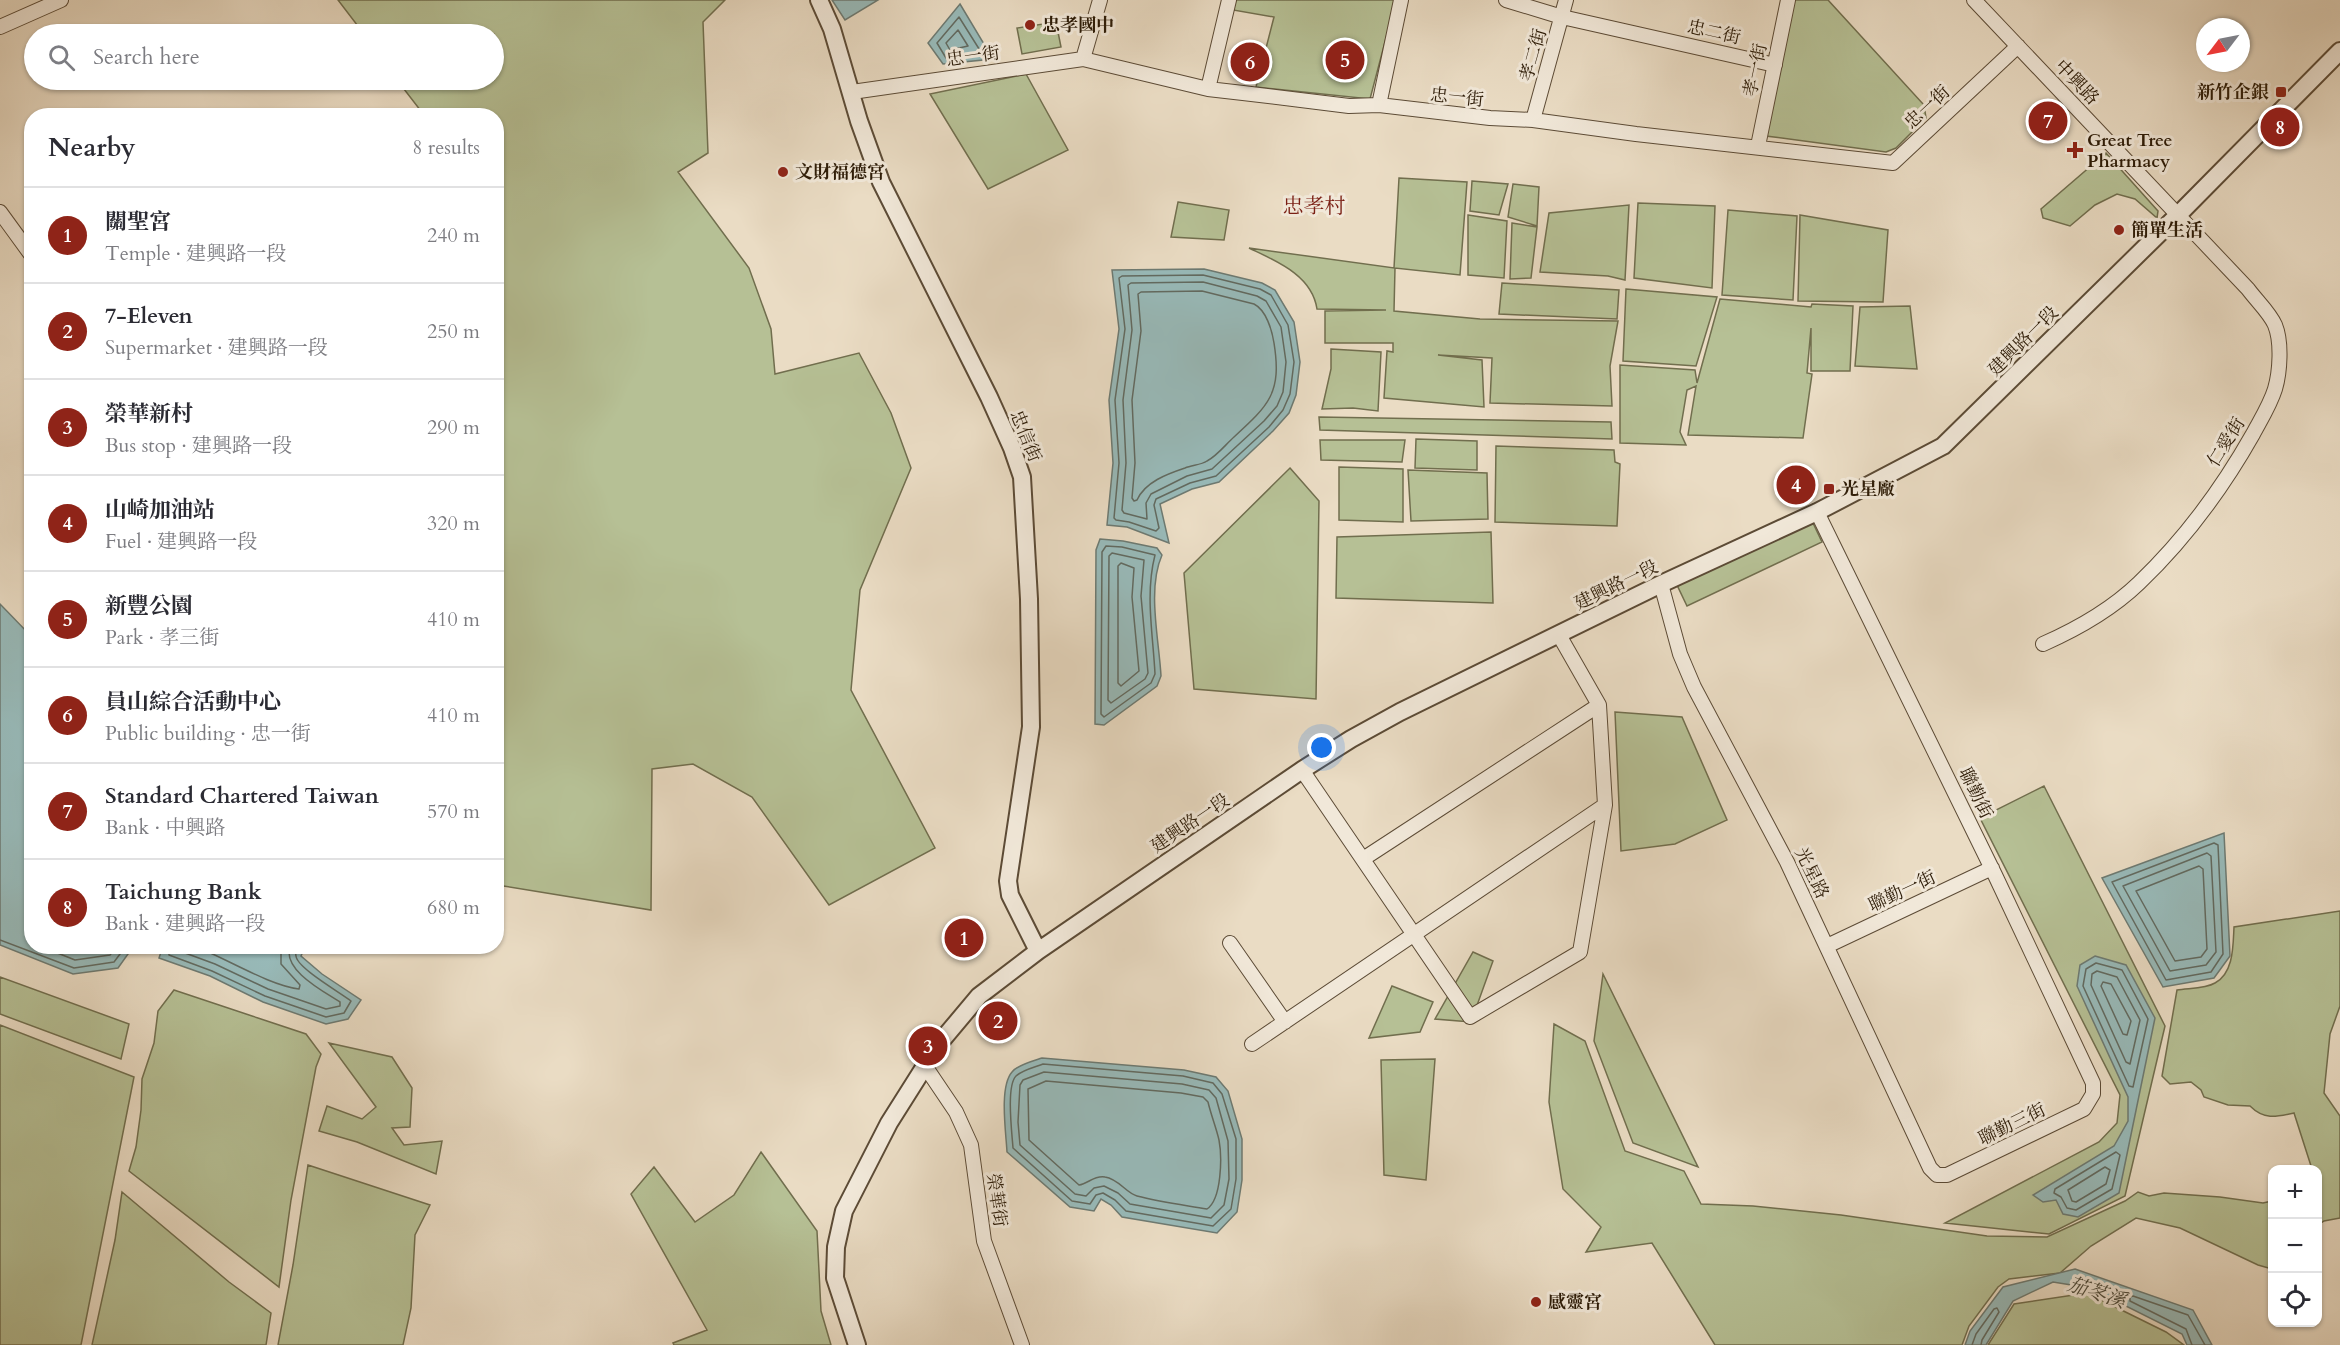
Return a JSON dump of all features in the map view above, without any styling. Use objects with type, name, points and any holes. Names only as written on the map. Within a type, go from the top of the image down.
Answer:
[{"type":"street","points":[[0,27],[61,0]]},
{"type":"street","name":"忠信街","points":[[819,0],[832,29],[859,121],[881,182],[989,397],[1012,448],[1022,477],[1029,599],[1031,728],[1008,881],[1010,896],[1038,951]]},
{"type":"street","points":[[1083,59],[1100,0]]},
{"type":"street","points":[[1208,89],[1229,0]]},
{"type":"street","points":[[1379,105],[1401,0]]},
{"type":"street","name":"忠二街","points":[[1506,0],[1563,18],[1775,65]]},
{"type":"street","name":"孝二街","points":[[1533,120],[1563,18],[1566,0]]},
{"type":"street","name":"孝一街","points":[[1758,146],[1788,0]]},
{"type":"street","name":"中興路","points":[[1974,0],[2178,215]]},
{"type":"street","name":"忠一街","points":[[852,92],[1083,59],[1208,89],[1349,106],[1379,105],[1490,118],[1533,120],[1893,163],[2018,46]]},
{"type":"street","name":"建興路一段","points":[[857,1345],[835,1278],[836,1248],[844,1211],[889,1124],[942,1040],[979,996],[1038,951],[1302,770],[1351,739],[1392,716],[1661,584],[1817,512],[1943,446],[2178,215],[2340,51]]},
{"type":"street","points":[[0,212],[24,245]]},
{"type":"street","name":"仁愛街","points":[[2043,644],[2065,634],[2116,603],[2139,583],[2175,544],[2210,500],[2242,454],[2275,390],[2280,368],[2275,325],[2248,289],[2178,215]]},
{"type":"street","name":"聯勤街","points":[[1817,512],[1992,868],[2092,1083],[2093,1094]]},
{"type":"street","name":"光星路","points":[[1661,584],[1680,654],[1694,687],[1787,862],[1930,1168],[1937,1175]]},
{"type":"street","points":[[1302,770],[1470,1017],[1580,952],[1605,806],[1599,705],[1559,635]]},
{"type":"street","points":[[1363,859],[1599,705]]},
{"type":"street","points":[[1252,1044],[1605,806]]},
{"type":"street","name":"聯勤一街","points":[[1827,946],[1992,868]]},
{"type":"street","points":[[1230,944],[1285,1022]]},
{"type":"street","name":"榮華街","points":[[926,1066],[956,1112],[971,1145],[984,1241],[1022,1345]]},
{"type":"street","name":"聯勤三街","points":[[1937,1175],[1947,1175],[2084,1109],[2093,1094]]},
{"type":"green space","points":[[338,0],[725,0],[703,22],[708,153],[678,172],[749,268],[771,329],[775,374],[859,353],[891,413],[911,468],[860,590],[851,690],[935,848],[829,905],[752,797],[693,764],[652,769],[651,910],[504,886],[504,108],[419,108],[405,90],[504,90],[504,24],[356,24]]},
{"type":"green space","points":[[1236,0],[1396,0],[1370,99],[1256,87],[1274,17],[1233,10]]},
{"type":"green space","points":[[1793,0],[1828,0],[1924,105],[1926,118],[1896,148],[1886,152],[1766,136]]},
{"type":"green space","points":[[1056,22],[1061,47],[1022,54],[1017,28]]},
{"type":"green space","points":[[1026,74],[1068,150],[988,189],[930,94]]},
{"type":"green space","points":[[2106,153],[2158,211],[2157,218],[2135,199],[2117,194],[2095,205],[2070,226],[2043,218],[2041,209]]},
{"type":"green space","points":[[1399,178],[1467,182],[1460,275],[1395,268],[1394,311],[1480,319],[1618,321],[1610,366],[1612,406],[1490,403],[1492,358],[1438,355],[1482,360],[1484,407],[1384,398],[1387,351],[1393,352],[1393,343],[1325,343],[1325,311],[1386,310],[1317,309],[1314,297],[1300,278],[1281,264],[1249,248],[1394,268]]},
{"type":"green space","points":[[1472,181],[1508,184],[1499,215],[1470,211]]},
{"type":"green space","points":[[1513,184],[1539,187],[1537,226],[1508,217]]},
{"type":"green space","points":[[1178,202],[1229,210],[1224,240],[1171,237]]},
{"type":"green space","points":[[1638,203],[1715,206],[1712,288],[1634,278]]},
{"type":"green space","points":[[1629,205],[1625,280],[1608,276],[1540,272],[1549,213]]},
{"type":"green space","points":[[1728,210],[1797,216],[1793,300],[1722,295]]},
{"type":"green space","points":[[1468,215],[1507,221],[1504,278],[1468,275]]},
{"type":"green space","points":[[1800,215],[1888,230],[1883,302],[1798,301]]},
{"type":"green space","points":[[1512,223],[1537,227],[1531,278],[1510,279]]},
{"type":"green space","points":[[1502,283],[1619,290],[1617,319],[1499,314]]},
{"type":"green space","points":[[1626,289],[1717,297],[1696,366],[1623,361]]},
{"type":"green space","points":[[1720,299],[1811,307],[1812,304],[1853,306],[1850,371],[1811,371],[1811,328],[1807,373],[1812,374],[1803,438],[1688,435],[1696,386],[1687,390],[1680,432],[1686,445],[1620,443],[1620,365],[1695,370],[1697,383]]},
{"type":"green space","points":[[1910,306],[1917,369],[1855,366],[1860,307]]},
{"type":"green space","points":[[1331,349],[1381,352],[1378,411],[1353,408],[1322,409],[1331,369]]},
{"type":"green space","points":[[1319,417],[1611,422],[1612,439],[1320,430]]},
{"type":"green space","points":[[1416,439],[1477,441],[1477,470],[1415,468]]},
{"type":"green space","points":[[1320,440],[1405,440],[1402,462],[1321,460]]},
{"type":"green space","points":[[1496,446],[1614,450],[1615,462],[1620,464],[1617,526],[1495,522]]},
{"type":"green space","points":[[1339,467],[1403,469],[1403,522],[1339,520]]},
{"type":"green space","points":[[1290,468],[1319,501],[1316,699],[1194,689],[1184,573]]},
{"type":"green space","points":[[1408,470],[1487,473],[1488,519],[1411,521]]},
{"type":"green space","points":[[1812,521],[1822,542],[1687,606],[1677,585]]},
{"type":"green space","points":[[1491,532],[1493,603],[1336,598],[1337,537]]},
{"type":"green space","points":[[1615,712],[1682,717],[1727,820],[1675,844],[1621,851]]},
{"type":"green space","points":[[2044,786],[2165,1026],[2125,1196],[2049,1234],[1945,1223],[2099,1142],[2117,1123],[2120,1095],[1980,818]]},
{"type":"green space","points":[[2340,911],[2340,1006],[2330,1034],[2324,1093],[2340,1116],[2340,1218],[2322,1222],[2322,1165],[2311,1165],[2294,1113],[2282,1116],[2260,1114],[2250,1106],[2228,1105],[2204,1097],[2201,1090],[2191,1082],[2170,1084],[2162,1076],[2177,990],[2215,983],[2226,973],[2231,958],[2234,927]]},
{"type":"green space","points":[[1473,952],[1493,961],[1471,1022],[1435,1019]]},
{"type":"green space","points":[[1603,974],[1698,1167],[1633,1143],[1594,1041]]},
{"type":"green space","points":[[0,977],[129,1024],[121,1059],[0,1014]]},
{"type":"green space","points":[[1392,986],[1433,1002],[1420,1032],[1369,1038]]},
{"type":"green space","points":[[174,990],[306,1034],[321,1054],[316,1067],[291,1200],[279,1287],[129,1171],[136,1147],[142,1079],[154,1043],[158,1011]]},
{"type":"green space","points":[[1554,1024],[1585,1041],[1625,1151],[1684,1171],[1701,1204],[1753,1206],[1841,1215],[1987,1236],[2047,1237],[2125,1201],[2138,1192],[2149,1196],[2164,1193],[2268,1202],[2268,1268],[2180,1228],[2136,1218],[2091,1246],[2060,1273],[2009,1279],[1998,1287],[1969,1326],[1962,1345],[1715,1345],[1652,1243],[1586,1252],[1601,1227],[1563,1189],[1549,1102]]},
{"type":"green space","points":[[0,1025],[134,1077],[81,1345],[0,1345]]},
{"type":"green space","points":[[329,1043],[392,1057],[412,1088],[410,1127],[392,1128],[404,1145],[442,1141],[436,1174],[357,1142],[319,1131],[327,1106],[362,1119],[376,1107]]},
{"type":"green space","points":[[1435,1059],[1426,1180],[1384,1175],[1381,1060]]},
{"type":"green space","points":[[761,1152],[817,1231],[821,1311],[831,1345],[674,1345],[673,1343],[707,1330],[631,1194],[654,1167],[695,1222],[734,1195]]},
{"type":"green space","points":[[308,1165],[430,1205],[415,1235],[411,1308],[403,1345],[278,1345]]},
{"type":"green space","points":[[122,1192],[229,1282],[271,1313],[266,1345],[92,1345],[115,1240]]},
{"type":"green space","points":[[2087,1293],[2166,1332],[2184,1345],[1988,1345],[2014,1304]]},
{"type":"water","points":[[832,0],[878,0],[845,20]]},
{"type":"water","points":[[960,4],[993,59],[943,64],[928,43]]},
{"type":"water","points":[[1204,269],[1262,283],[1275,290],[1294,322],[1300,362],[1296,395],[1289,413],[1219,482],[1192,489],[1160,504],[1169,543],[1127,527],[1107,525],[1113,463],[1109,400],[1119,329],[1112,270]]},
{"type":"water","points":[[1100,539],[1157,548],[1162,555],[1155,583],[1155,614],[1161,676],[1157,686],[1104,725],[1095,724],[1096,550]]},
{"type":"water","points":[[0,604],[24,629],[24,954],[128,954],[118,968],[73,974],[0,945]]},
{"type":"water","points":[[2224,833],[2230,956],[2214,978],[2163,987],[2102,878]]},
{"type":"water","points":[[160,954],[302,954],[301,956],[322,974],[361,1000],[348,1019],[326,1024],[263,1002],[210,976],[159,958]]},
{"type":"water","points":[[2095,956],[2126,965],[2155,1018],[2119,1193],[2078,1217],[2063,1214],[2056,1200],[2043,1202],[2033,1195],[2114,1146],[2128,1121],[2128,1097],[2077,986],[2080,965]]},
{"type":"water","points":[[1042,1058],[1184,1070],[1216,1077],[1228,1091],[1242,1139],[1242,1180],[1237,1212],[1217,1233],[1122,1217],[1111,1205],[1101,1199],[1094,1211],[1070,1207],[1007,1152],[1004,1099],[1008,1079],[1018,1067]]},
{"type":"water","name":"茄苳溪","points":[[2075,1269],[2193,1310],[2212,1345],[2187,1345],[2182,1334],[2090,1288],[2053,1282],[2013,1301],[1986,1345],[1965,1345],[1970,1331],[2003,1287]]},
{"type":"place","name":"忠孝國中","points":[[1030,25]]},
{"type":"place","name":"新豐公園","points":[[1345,60]]},
{"type":"place","name":"員山綜合活動中心","points":[[1250,62]]},
{"type":"place","name":"新竹企銀","points":[[2281,92]]},
{"type":"place","name":"Standard Chartered Taiwan","points":[[2048,121]]},
{"type":"place","name":"Taichung Bank","points":[[2280,127]]},
{"type":"place","name":"Great Tree Pharmacy","points":[[2075,150]]},
{"type":"place","name":"文財福德宮","points":[[783,172]]},
{"type":"place","name":"簡單生活","points":[[2119,230]]},
{"type":"place","name":"山崎加油站","points":[[1796,485]]},
{"type":"place","name":"光星廠","points":[[1829,489]]},
{"type":"place","name":"關聖宮","points":[[964,938]]},
{"type":"place","name":"7-Eleven","points":[[998,1021]]},
{"type":"place","name":"榮華新村","points":[[928,1046]]},
{"type":"place","name":"感靈宮","points":[[1536,1302]]},
{"type":"district","name":"忠孝村","points":[[1314,206]]}]
